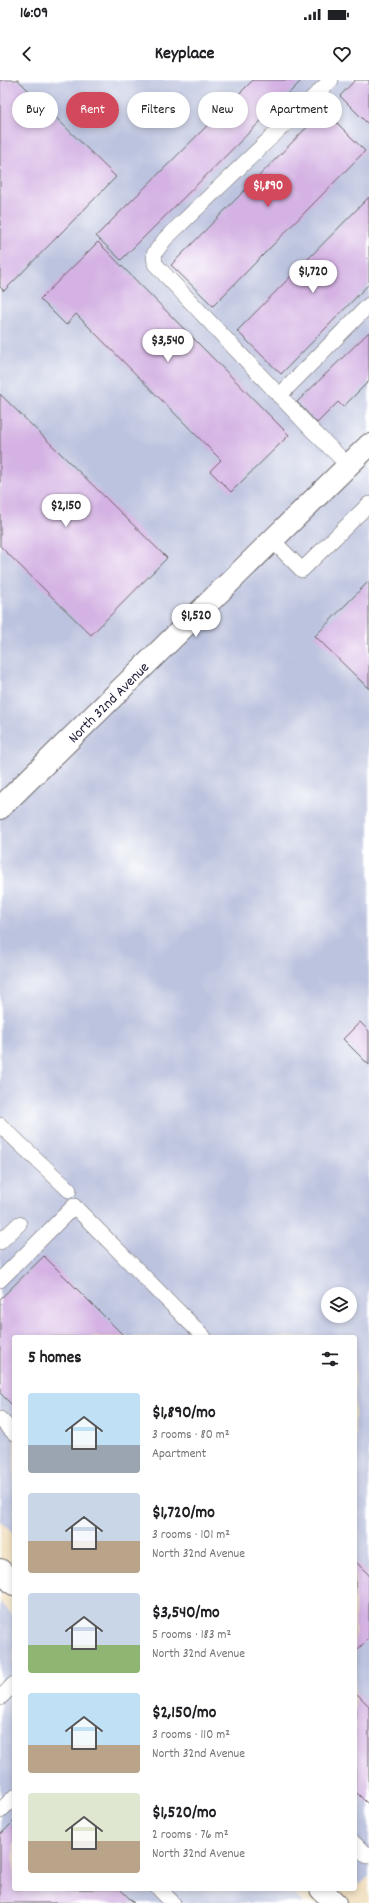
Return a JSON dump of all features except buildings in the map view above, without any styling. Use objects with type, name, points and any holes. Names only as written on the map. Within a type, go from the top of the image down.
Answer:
[{"type":"street","name":"North 32nd Avenue","points":[[0,808],[369,444]]},
{"type":"street","points":[[0,1570],[12,1582]]},
{"type":"street","points":[[323,1891],[335,1903]]},
{"type":"lane","points":[[331,80],[165,239],[154,254],[155,264],[279,396],[348,465]]},
{"type":"lane","points":[[279,396],[369,305]]},
{"type":"lane","points":[[272,540],[302,570],[369,504]]},
{"type":"lane","points":[[0,1125],[69,1190]]},
{"type":"lane","points":[[0,1280],[74,1206],[202,1335]]},
{"type":"lane","points":[[0,1242],[18,1224]]},
{"type":"lane","points":[[0,1419],[12,1431]]},
{"type":"lane","points":[[0,1698],[12,1686]]},
{"type":"lane","points":[[0,1811],[12,1799]]},
{"type":"lane","points":[[357,1846],[367,1856],[369,1854]]},
{"type":"lane","points":[[161,1891],[173,1903]]},
{"type":"shaded area","points":[[0,80],[369,80],[369,1876],[360,1885],[357,1882],[357,1335],[12,1335],[12,1533],[0,1521]]},
{"type":"shaded area","points":[[0,1602],[12,1614],[12,1891],[291,1891],[303,1903],[0,1903]]}]
